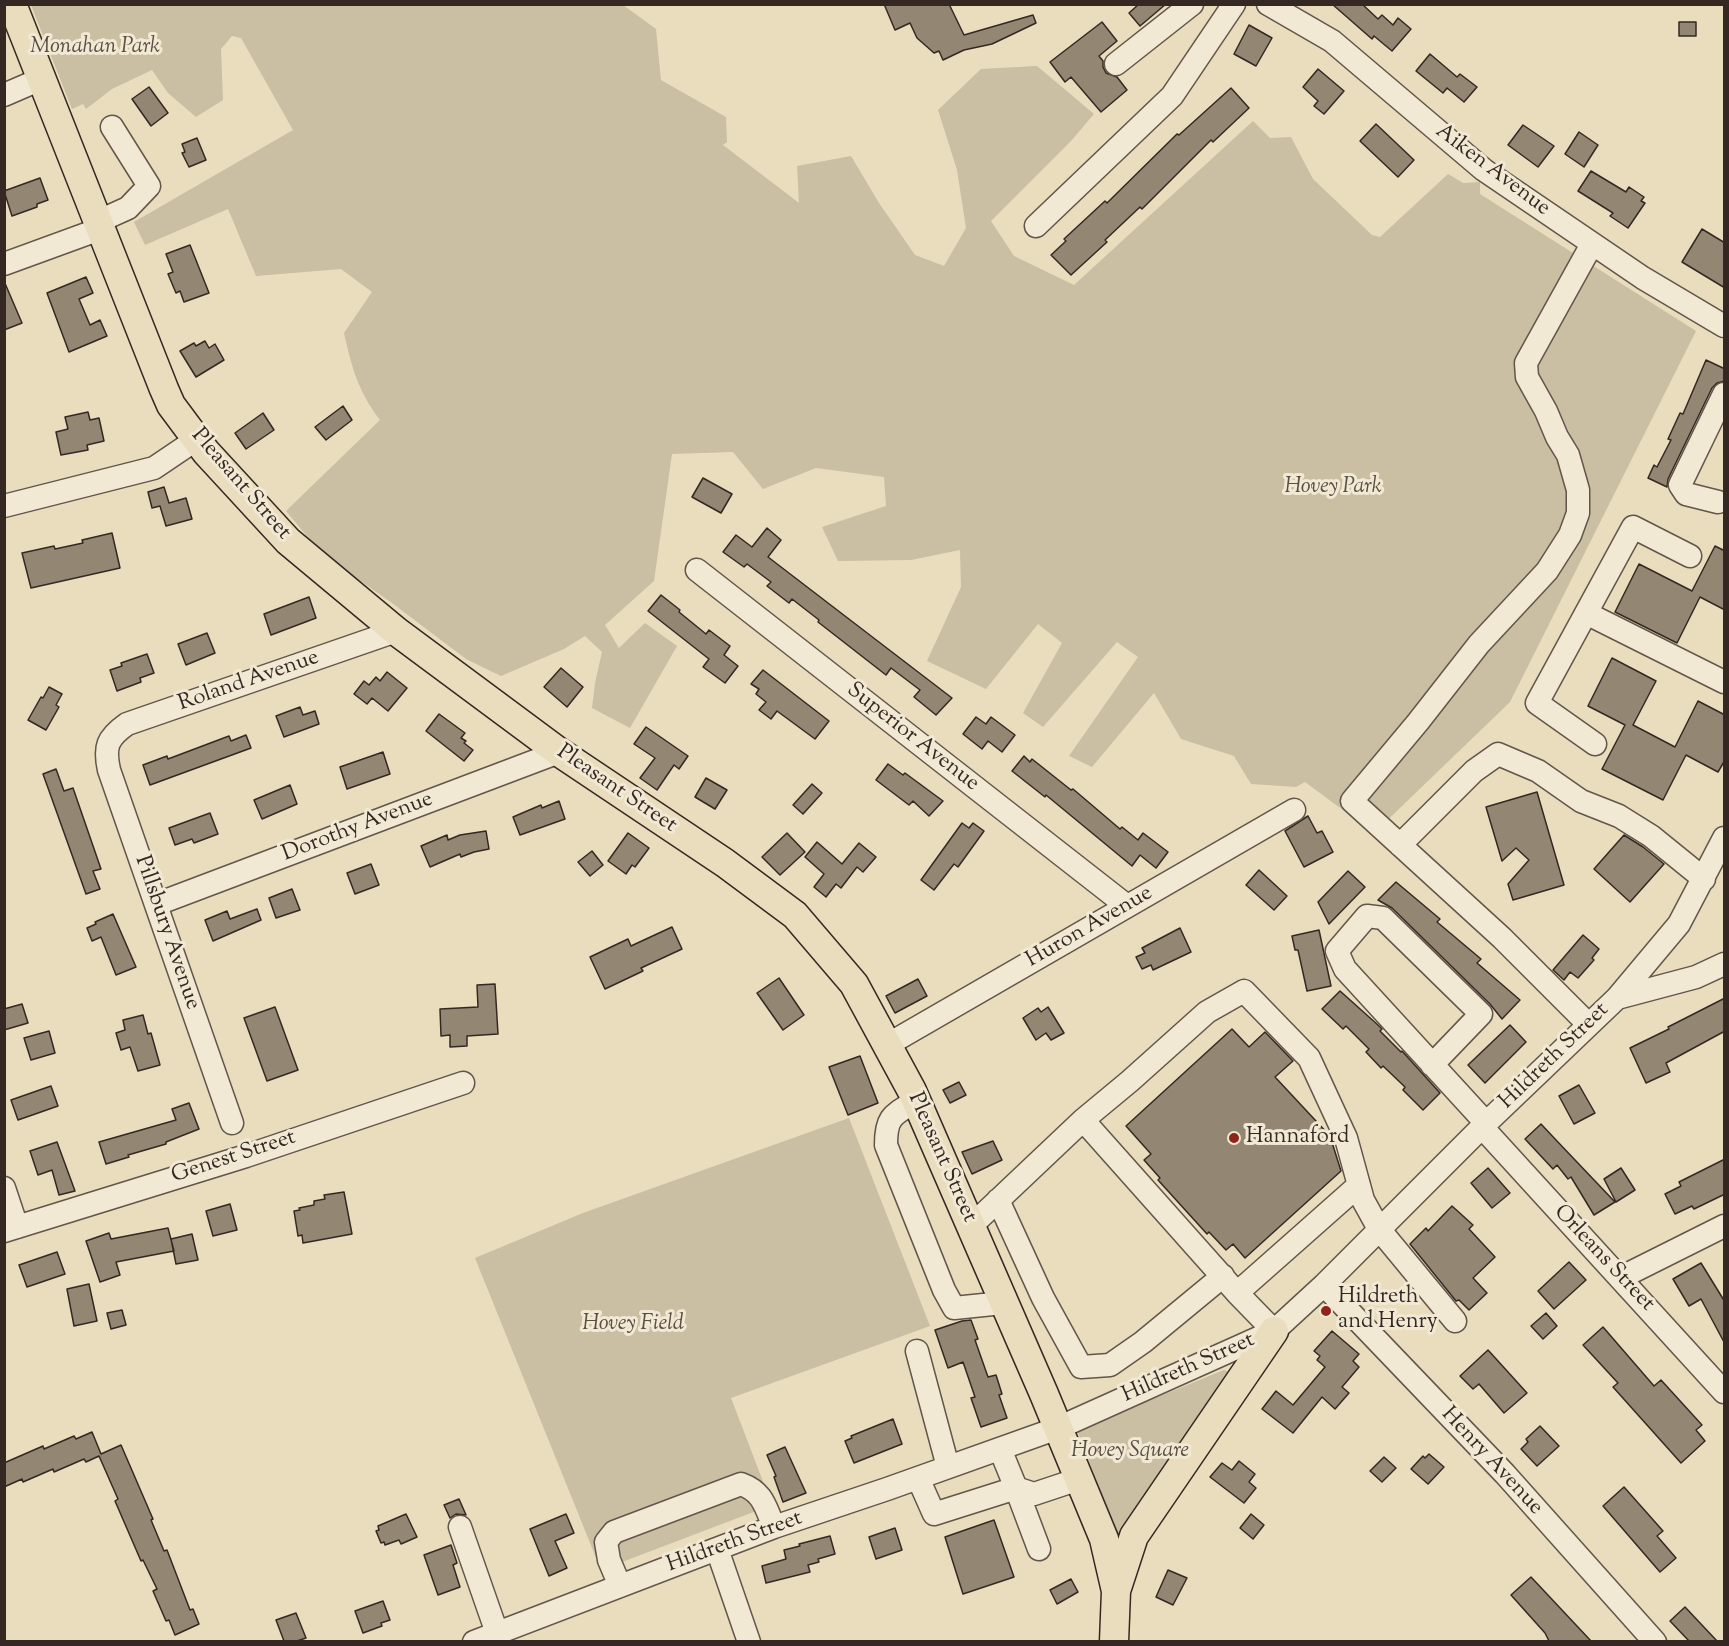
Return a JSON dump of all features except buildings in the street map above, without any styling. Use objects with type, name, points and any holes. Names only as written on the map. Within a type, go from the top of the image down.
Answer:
[{"type":"main road","name":"Pleasant Street","points":[[12,4],[98,226],[171,405],[206,452],[288,541],[396,631],[559,752],[725,862],[795,915],[854,984],[916,1101],[1104,1539],[1116,1591],[1114,1641]]},
{"type":"main road","points":[[1116,1591],[1134,1536],[1274,1331]]},
{"type":"street","points":[[1116,64],[1192,4]]},
{"type":"street","points":[[1036,226],[1172,96],[1234,4]]},
{"type":"street","name":"Aiken Avenue","points":[[1268,4],[1332,41],[1484,170],[1643,278],[1725,326]]},
{"type":"street","points":[[6,90],[41,79]]},
{"type":"street","points":[[4,264],[98,226],[128,208],[149,186],[112,127]]},
{"type":"street","points":[[1588,1024],[1502,938],[1352,801],[1479,644],[1547,571],[1570,535],[1578,513],[1578,490],[1568,455],[1527,377],[1526,363],[1592,244]]},
{"type":"street","points":[[1722,500],[1686,494],[1680,485],[1725,394]]},
{"type":"street","points":[[4,506],[154,468],[197,439]]},
{"type":"street","points":[[1595,744],[1538,703],[1633,527],[1690,555]]},
{"type":"street","name":"Superior Avenue","points":[[697,570],[1127,906]]},
{"type":"street","points":[[1586,613],[1725,682]]},
{"type":"street","name":"Roland Avenue","points":[[108,743],[116,732],[127,724],[396,631]]},
{"type":"street","name":"Pillsbury Avenue","points":[[108,743],[106,757],[109,770],[232,1123]]},
{"type":"street","name":"Dorothy Avenue","points":[[157,904],[559,752]]},
{"type":"street","points":[[1400,844],[1474,771],[1498,754],[1538,771],[1581,801],[1620,816],[1651,836],[1704,879]]},
{"type":"street","name":"Huron Avenue","points":[[887,1045],[1294,810]]},
{"type":"street","name":"Hildreth Street","points":[[474,1641],[774,1527],[1058,1428],[1274,1331],[1324,1285],[1484,1125],[1617,998],[1679,924],[1725,838]]},
{"type":"street","name":"Orleans Street","points":[[1432,1065],[1481,1014],[1383,918],[1367,916],[1337,951],[1345,969],[1620,1278],[1725,1392]]},
{"type":"street","points":[[1617,998],[1696,977],[1725,964]]},
{"type":"street","points":[[971,1226],[1083,1120],[1130,1082],[1206,1012],[1244,991],[1310,1058],[1346,1138],[1363,1200],[1379,1229],[1455,1321]]},
{"type":"street","name":"Genest Street","points":[[11,1229],[246,1156],[463,1083]]},
{"type":"street","points":[[916,1101],[893,1115],[886,1128],[886,1145],[944,1290],[954,1308],[1003,1303]]},
{"type":"street","points":[[1083,1120],[1274,1331]]},
{"type":"street","points":[[998,1200],[1043,1298],[1081,1367],[1110,1365],[1230,1284],[1359,1185]]},
{"type":"street","points":[[4,1188],[11,1229]]},
{"type":"street","points":[[1620,1278],[1725,1226]]},
{"type":"street","name":"Henry Avenue","points":[[1324,1285],[1504,1474],[1655,1641]]},
{"type":"street","points":[[917,1351],[948,1467]]},
{"type":"street","points":[[1000,1449],[1039,1549]]},
{"type":"street","points":[[918,1478],[934,1514],[1016,1488],[1034,1494],[1079,1479]]},
{"type":"street","points":[[620,1586],[609,1560],[606,1542],[614,1532],[741,1484],[753,1489],[762,1499],[774,1527]]},
{"type":"street","points":[[460,1527],[497,1633]]},
{"type":"street","points":[[717,1549],[749,1641]]},
{"type":"green space","points":[[31,5],[623,5],[656,29],[661,80],[726,117],[727,142],[723,145],[799,203],[797,166],[851,156],[879,203],[915,255],[944,266],[966,228],[957,170],[938,110],[981,69],[1037,66],[1094,114],[1071,141],[991,221],[1014,256],[1074,285],[1253,121],[1270,138],[1291,137],[1313,179],[1372,235],[1380,237],[1448,174],[1463,183],[1480,182],[1480,194],[1696,331],[1510,702],[1374,833],[1305,782],[1296,787],[1251,784],[1234,756],[1181,739],[1154,693],[1092,767],[1069,756],[1138,657],[1117,642],[1043,727],[1023,713],[1062,643],[1038,624],[986,689],[927,661],[961,587],[960,550],[911,560],[838,561],[822,527],[886,506],[884,477],[816,468],[763,489],[733,452],[672,454],[654,581],[605,625],[619,648],[645,623],[677,646],[630,728],[592,708],[602,652],[585,636],[564,649],[501,676],[466,659],[322,554],[286,511],[380,420],[366,399],[357,379],[344,333],[372,292],[341,269],[256,276],[228,209],[145,245],[134,222],[293,130],[241,38],[232,36],[221,49],[223,100],[196,117],[168,93],[152,70],[112,89],[86,109],[83,104],[72,109]]},
{"type":"green space","name":"Hovey Field","points":[[849,1118],[930,1326],[731,1398],[772,1505],[601,1570],[475,1258],[583,1213]]},
{"type":"green space","name":"Hovey Square","points":[[1224,1370],[1230,1372],[1119,1539],[1077,1430]]},
{"type":"place","name":"Hannaford","points":[[1234,1138]]},
{"type":"place","name":"Hildreth and Henry","points":[[1326,1311]]},
{"type":"park label","name":"Monahan Park","points":[[95,48]]},
{"type":"park label","name":"Hovey Park","points":[[1333,488]]}]
